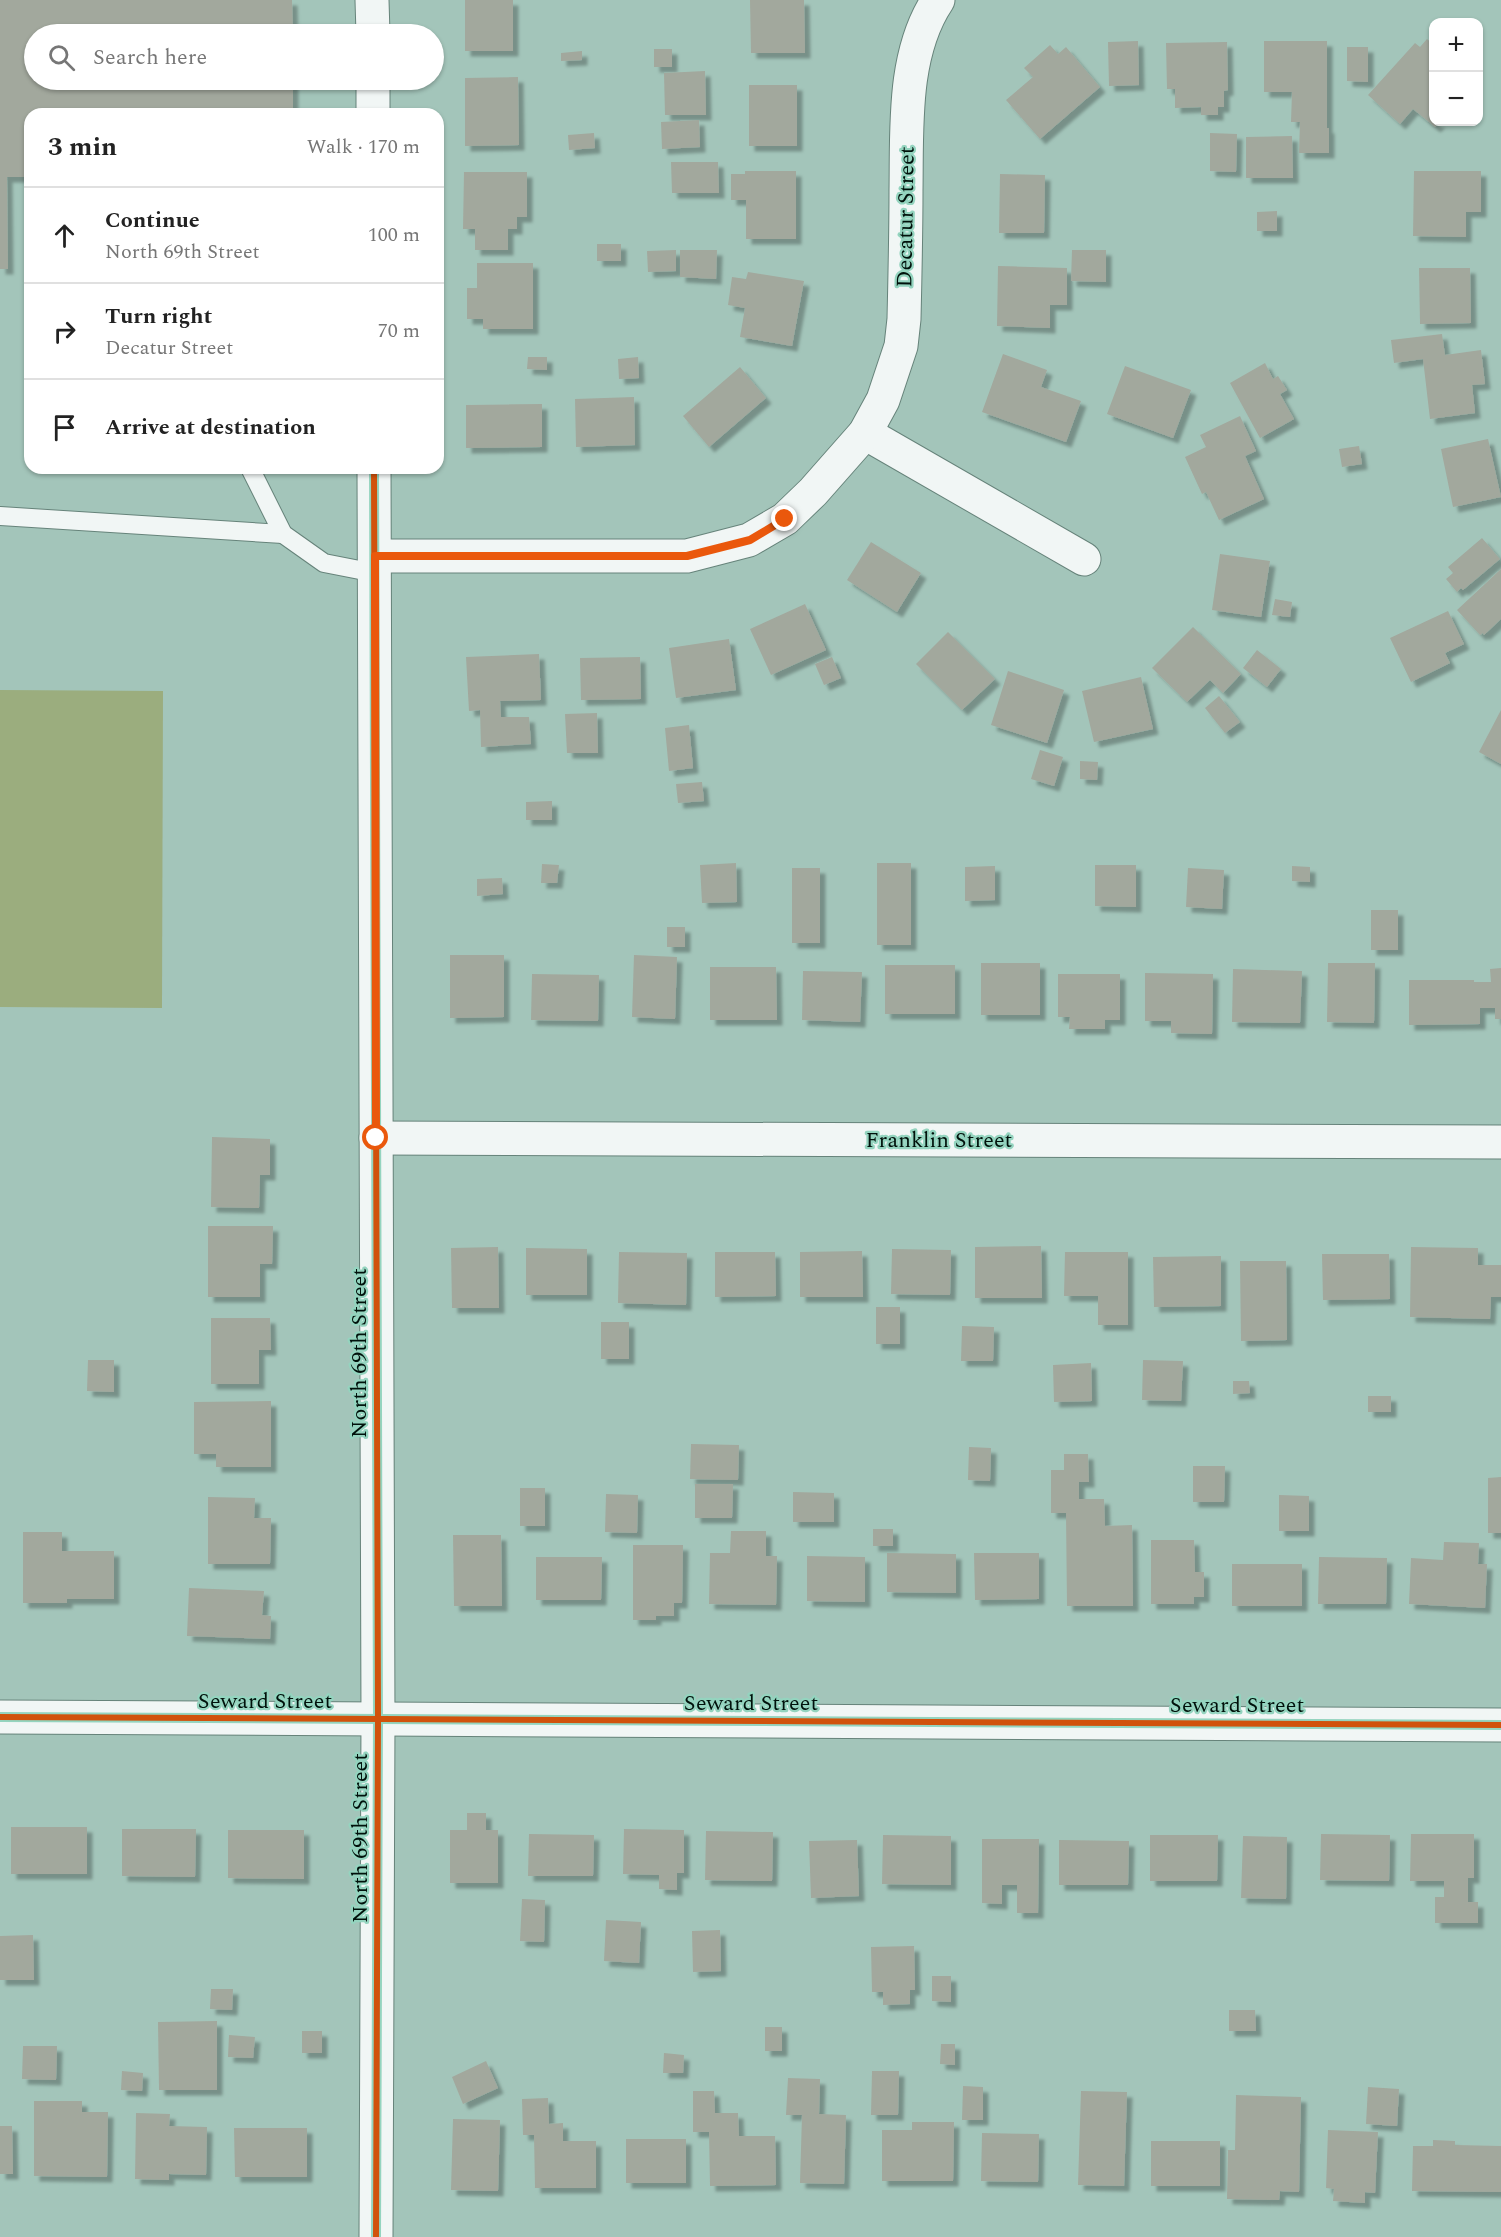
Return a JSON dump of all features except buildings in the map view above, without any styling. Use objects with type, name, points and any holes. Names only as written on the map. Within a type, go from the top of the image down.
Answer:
[{"type":"street","points":[[372,0],[373,24]]},
{"type":"street","name":"Decatur Street","points":[[375,564],[687,556],[750,540],[785,519],[813,492],[865,433],[883,400],[901,346],[904,319],[907,122],[914,60],[928,16],[938,0]]},
{"type":"street","points":[[373,90],[373,108]]},
{"type":"street","points":[[865,433],[1084,559]]},
{"type":"street","name":"North 69th Street","points":[[374,474],[378,1719],[376,2237]]},
{"type":"street","name":"Franklin Street","points":[[376,1138],[1501,1142]]},
{"type":"street","name":"Seward Street","points":[[0,1717],[1501,1725]]},
{"type":"lane","points":[[253,474],[283,534],[324,563],[375,564]]},
{"type":"lane","points":[[0,516],[283,534]]},
{"type":"green space","points":[[0,690],[163,691],[162,1008],[0,1007]]},
{"type":"cycle path","points":[[374,474],[378,1719],[376,2237]]},
{"type":"cycle path","points":[[0,1717],[1501,1725]]},
{"type":"route","points":[[376,1138],[375,556],[687,556],[750,540],[785,519]]}]
